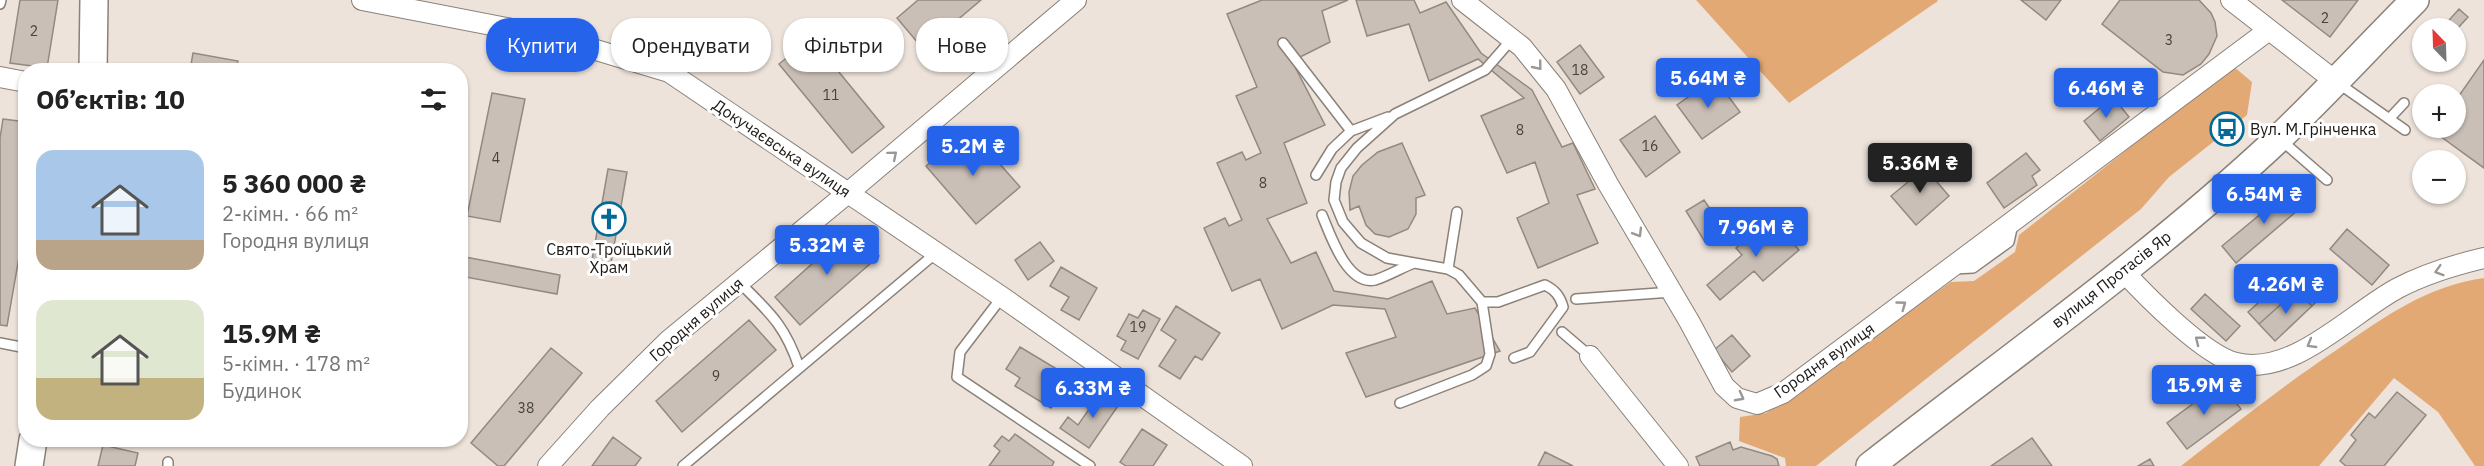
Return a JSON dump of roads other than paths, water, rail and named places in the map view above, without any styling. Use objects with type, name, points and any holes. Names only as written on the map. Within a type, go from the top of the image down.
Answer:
[{"type":"main road","points":[[93,63],[94,0]]},
{"type":"main road","name":"вулиця Протасів Яр","points":[[1870,466],[2124,271],[2279,138],[2415,0]]},
{"type":"main road","points":[[29,466],[32,447]]},
{"type":"street","name":"Докучаєвська вулиця","points":[[362,0],[553,37],[669,72],[1002,297],[1242,466]]},
{"type":"street","name":"Городня вулиця","points":[[548,466],[600,408],[668,341],[1076,0]]},
{"type":"street","name":"Городня вулиця","points":[[1462,0],[1521,47],[1556,89],[1724,386],[1737,398],[1757,404],[1783,393],[2269,30]]},
{"type":"street","points":[[2231,0],[2335,81]]},
{"type":"street","points":[[0,77],[18,80]]},
{"type":"street","points":[[2124,271],[2146,297],[2214,352],[2235,363],[2260,365],[2282,361],[2317,342],[2396,289],[2426,274],[2484,258]]},
{"type":"street","points":[[1590,356],[1672,464]]},
{"type":"lane","points":[[1316,175],[1332,149],[1351,131],[1395,114],[1485,70],[1512,39]]},
{"type":"lane","points":[[1283,43],[1351,131]]},
{"type":"lane","points":[[2335,81],[2404,130]]},
{"type":"lane","points":[[2389,119],[2404,103]]},
{"type":"lane","points":[[1395,114],[1357,148],[1341,168],[1336,182],[1334,200],[1343,222],[1360,243],[1387,258],[1448,269],[1459,275],[1482,302],[1490,354],[1486,366],[1472,375],[1400,403]]},
{"type":"lane","points":[[2279,138],[2327,180]]},
{"type":"lane","points":[[1448,269],[1457,212]]},
{"type":"lane","points":[[1322,215],[1351,272],[1365,280],[1374,280],[1414,263]]},
{"type":"lane","points":[[683,466],[936,253]]},
{"type":"lane","points":[[739,281],[774,317],[790,341],[799,367]]},
{"type":"lane","points":[[1482,302],[1498,302],[1545,285],[1553,289],[1560,298],[1563,308],[1530,352],[1514,358]]},
{"type":"lane","points":[[1576,299],[1672,292]]},
{"type":"lane","points":[[1002,297],[960,352],[957,377],[1089,466]]},
{"type":"lane","points":[[1562,332],[1590,356]]},
{"type":"lane","points":[[0,343],[18,346]]},
{"type":"place","name":"Вул. М.Грінченка","points":[[2227,129]]},
{"type":"place","name":"Свято-Троїцький Храм","points":[[609,219]]}]
